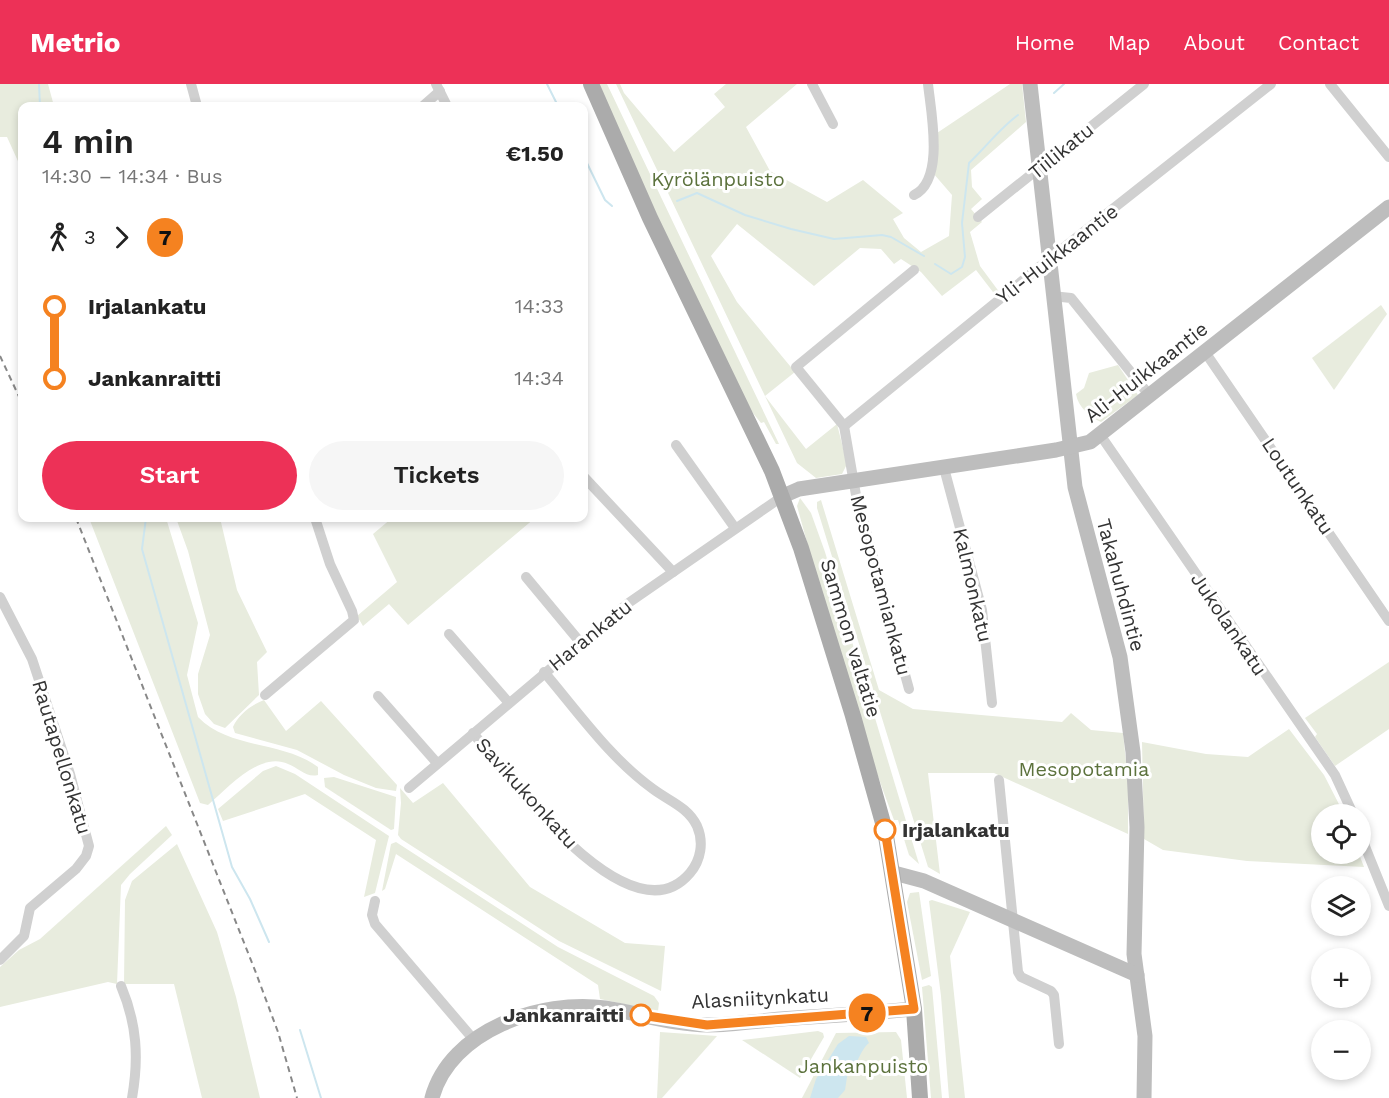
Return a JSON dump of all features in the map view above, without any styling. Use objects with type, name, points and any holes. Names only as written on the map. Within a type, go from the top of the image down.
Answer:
[{"type":"main road","name":"Sammon valtatie","points":[[579,84],[587,102]]},
{"type":"main road","name":"Sammon valtatie","points":[[591,84],[650,218],[783,496],[854,716],[880,811],[894,873],[914,1009],[920,1098]]},
{"type":"main road","name":"Sammon valtatie","points":[[588,103],[619,170],[650,218]]},
{"type":"street","points":[[192,84],[196,102]]},
{"type":"street","points":[[812,84],[833,124]]},
{"type":"street","points":[[914,195],[927,184],[933,162],[928,84]]},
{"type":"street","name":"Takahuhdintie","points":[[1029,84],[1069,447],[1079,507],[1111,619],[1128,704],[1136,781],[1134,954],[1145,1036],[1144,1098]]},
{"type":"street","name":"Tiilikatu","points":[[978,217],[1144,84]]},
{"type":"street","name":"Yli-Huikkaantie","points":[[843,426],[1270,84]]},
{"type":"street","points":[[1330,84],[1389,157]]},
{"type":"street","points":[[426,102],[438,87],[445,102]]},
{"type":"street","name":"Ali-Huikkaantie","points":[[783,496],[799,489],[944,468],[1087,443],[1101,436],[1389,207]]},
{"type":"street","points":[[843,426],[796,367],[914,270]]},
{"type":"street","points":[[1052,296],[1071,298],[1150,396]]},
{"type":"street","name":"Loutunkatu","points":[[1205,352],[1389,621]]},
{"type":"street","name":"Mesopotamiankatu","points":[[843,426],[854,482],[909,689]]},
{"type":"street","name":"Jukolankatu","points":[[1101,436],[1335,775],[1348,804]]},
{"type":"street","points":[[676,445],[735,528]]},
{"type":"street","name":"Kalmonkatu","points":[[944,468],[982,610],[992,703]]},
{"type":"street","points":[[588,481],[673,572]]},
{"type":"street","name":"Harankatu","points":[[409,788],[580,642],[673,572],[783,496]]},
{"type":"street","points":[[265,695],[354,620],[330,564],[316,522]]},
{"type":"street","points":[[526,577],[580,642]]},
{"type":"street","name":"Rautapellonkatu","points":[[0,597],[32,658],[89,846],[86,856],[76,869],[30,908],[24,936],[0,960]]},
{"type":"street","points":[[450,634],[509,703]]},
{"type":"street","name":"Savikukonkatu","points":[[473,733],[557,832],[604,869],[638,889],[652,892],[663,891],[683,881],[696,866],[702,841],[690,814],[622,764],[544,672]]},
{"type":"street","points":[[378,696],[437,763]]},
{"type":"street","points":[[999,780],[1018,972],[1021,977],[1051,991],[1054,995],[1059,1044]]},
{"type":"street","points":[[1371,861],[1389,906]]},
{"type":"street","points":[[894,873],[924,880],[1137,975]]},
{"type":"street","points":[[375,901],[372,915],[375,924],[474,1040]]},
{"type":"street","points":[[121,986],[133,1021],[136,1041],[137,1068],[132,1098]]},
{"type":"street","name":"Alasniitynkatu","points":[[432,1098],[442,1074],[474,1040],[517,1019],[565,1007],[605,1008],[661,1020],[707,1025],[914,1009]]},
{"type":"green space","points":[[0,84],[48,84],[53,102],[18,102],[18,161],[7,137],[0,137]]},
{"type":"green space","points":[[596,84],[607,84],[779,444],[776,444],[764,422],[761,423],[744,402]]},
{"type":"green space","name":"Kyrölänpuisto","points":[[616,84],[620,84],[624,93],[674,152],[725,107],[714,94],[726,84],[797,84],[746,127],[770,171],[827,202],[863,180],[903,213],[893,219],[904,238],[921,252],[949,236],[952,195],[933,173],[937,133],[1010,84],[1022,84],[1026,122],[971,170],[972,187],[982,199],[971,209],[982,222],[970,232],[980,266],[1000,293],[996,296],[976,270],[942,296],[921,272],[901,259],[894,264],[881,249],[860,248],[814,286],[737,224],[711,256],[737,302],[795,372],[765,396]]},
{"type":"green space","points":[[1381,305],[1387,314],[1334,390],[1312,358]]},
{"type":"green space","points":[[1118,365],[1138,395],[1101,422],[1085,411],[1076,394],[1084,388],[1089,373]]},
{"type":"green space","points":[[765,396],[806,449],[837,424],[847,464],[842,474],[816,478],[797,463]]},
{"type":"green space","points":[[800,498],[811,513],[825,552],[919,864],[909,855],[898,820],[894,820],[866,743],[797,506]]},
{"type":"green space","name":"Mesopotamia","points":[[821,500],[879,690],[913,709],[1062,722],[1071,713],[1091,730],[1123,733],[1128,781],[1128,834],[994,773],[928,773],[940,874],[928,867],[817,508],[817,502]]},
{"type":"green space","points":[[91,522],[167,522],[198,623],[187,675],[198,717],[211,728],[225,735],[289,752],[318,767],[318,775],[314,776],[277,761],[266,763],[245,773],[208,805],[200,803]]},
{"type":"green space","points":[[177,522],[221,522],[237,590],[267,652],[257,662],[259,695],[225,728],[214,724],[205,714],[198,694],[198,674],[210,635],[188,551]]},
{"type":"green space","points":[[387,522],[530,522],[408,625],[389,604],[363,626],[357,616],[397,582],[373,534]]},
{"type":"green space","points":[[1389,662],[1389,729],[1335,766],[1305,718]]},
{"type":"green space","points":[[264,700],[286,731],[321,701],[397,785],[396,791],[376,788],[344,775],[297,750],[235,733],[233,727],[238,718]]},
{"type":"green space","points":[[1289,729],[1324,775],[1339,804],[1311,804],[1311,864],[1363,864],[1364,867],[1247,861],[1163,850],[1144,839],[1142,742],[1206,754],[1248,757]]},
{"type":"green space","points":[[276,766],[295,774],[389,836],[375,893],[364,897],[376,840],[305,794],[223,821],[218,809],[263,771]]},
{"type":"green space","points":[[334,777],[396,797],[394,829],[391,830],[325,787],[324,778]]},
{"type":"green space","points":[[443,783],[530,887],[625,943],[665,946],[661,991],[559,941],[401,839],[398,835],[400,788],[413,803]]},
{"type":"green space","points":[[166,826],[172,835],[121,885],[117,984],[108,982],[0,1007],[0,967],[19,950],[40,939]]},
{"type":"green space","points":[[396,842],[558,947],[654,996],[659,1003],[658,1011],[600,999],[598,985],[396,854],[385,889],[382,891],[391,844]]},
{"type":"green space","points":[[177,844],[217,932],[236,997],[260,1098],[202,1098],[174,984],[124,984],[125,900],[132,881]]},
{"type":"green space","points":[[919,892],[931,976],[922,980],[907,902],[910,893]]},
{"type":"green space","points":[[929,901],[970,912],[950,956],[965,1098],[949,1098],[941,996]]},
{"type":"green space","points":[[929,985],[932,987],[942,1098],[931,1098],[922,987]]},
{"type":"green space","points":[[818,1031],[823,1033],[824,1037],[800,1078],[742,1040]]},
{"type":"green space","points":[[660,1032],[717,1036],[662,1098],[657,1098]]},
{"type":"green space","name":"Jankanpuisto","points":[[896,1032],[901,1040],[907,1098],[802,1098],[836,1033]]},
{"type":"water","points":[[849,1036],[866,1037],[869,1043],[855,1065],[848,1071],[845,1090],[838,1098],[810,1098],[816,1079],[838,1044]]},
{"type":"waterway","points":[[39,84],[40,102]]},
{"type":"waterway","points":[[547,84],[556,102]]},
{"type":"waterway","points":[[1054,93],[1064,84]]},
{"type":"waterway","points":[[935,264],[951,274],[962,267],[965,257],[962,223],[969,163],[1018,115]]},
{"type":"waterway","points":[[588,165],[605,200],[612,206]]},
{"type":"waterway","points":[[677,201],[697,193],[745,215],[791,229],[834,239],[882,235],[891,237],[924,256]]},
{"type":"waterway","points":[[145,522],[142,549],[232,867],[250,899],[269,942]]},
{"type":"waterway","points":[[300,1030],[321,1098]]},
{"type":"railway","points":[[0,356],[18,394]]},
{"type":"railway","points":[[78,522],[256,973],[278,1032],[297,1098]]},
{"type":"bus line","name":"7","points":[[641,1015],[661,1020],[707,1025],[914,1009],[894,873],[885,830]]},
{"type":"place","name":"Irjalankatu","points":[[885,830]]},
{"type":"place","name":"Jankanraitti","points":[[641,1015]]}]
